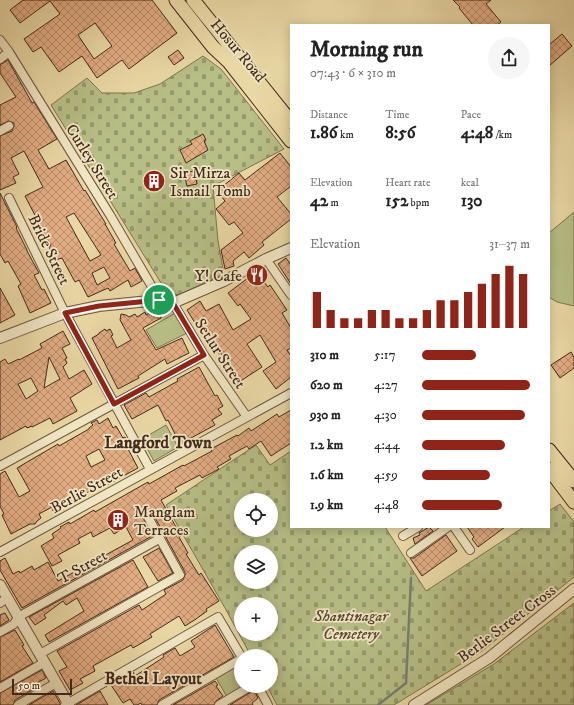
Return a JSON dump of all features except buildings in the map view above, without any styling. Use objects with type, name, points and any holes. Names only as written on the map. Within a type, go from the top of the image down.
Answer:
[{"type":"main road","name":"Hosur Road","points":[[176,0],[213,47],[229,62],[290,140]]},
{"type":"main road","name":"Hosur Road","points":[[193,0],[290,121]]},
{"type":"main road","points":[[550,451],[574,481]]},
{"type":"main road","points":[[550,470],[574,502]]},
{"type":"street","name":"Curley Street","points":[[0,40],[9,52],[110,215],[159,300]]},
{"type":"street","points":[[0,59],[9,52]]},
{"type":"street","points":[[0,132],[9,126]]},
{"type":"street","name":"Bride Street","points":[[9,198],[65,313],[150,469]]},
{"type":"street","points":[[0,338],[65,313],[99,306],[159,300],[173,303],[224,281],[290,248]]},
{"type":"street","points":[[266,259],[290,294]]},
{"type":"street","name":"Setlur Street","points":[[173,303],[204,355],[247,417]]},
{"type":"street","points":[[0,466],[204,355]]},
{"type":"street","name":"Berlie Street","points":[[0,552],[290,394]]},
{"type":"street","points":[[0,688],[42,658],[180,575],[148,517]]},
{"type":"street","points":[[403,536],[416,528]]},
{"type":"street","points":[[411,553],[447,528]]},
{"type":"street","points":[[455,528],[470,550]]},
{"type":"street","name":"T Street","points":[[0,632],[14,624],[18,617],[159,539]]},
{"type":"street","points":[[0,585],[4,600],[18,617],[67,704],[218,617],[236,649]]},
{"type":"street","name":"Berlie Street Cross","points":[[414,705],[489,658],[574,589]]},
{"type":"street","points":[[162,705],[234,661]]},
{"type":"street","points":[[18,705],[56,683]]},
{"type":"street","points":[[219,705],[239,693]]},
{"type":"street","points":[[262,693],[268,705]]},
{"type":"green space","points":[[203,56],[221,69],[284,149],[213,186],[218,241],[224,274],[178,295],[166,291],[51,105],[87,78],[102,93],[134,93],[160,84]]},
{"type":"green space","points":[[574,212],[574,306],[557,302],[550,298],[550,232]]},
{"type":"green space","points":[[175,313],[187,333],[157,348],[146,330]]},
{"type":"green space","points":[[166,425],[178,447],[154,461],[142,439]]},
{"type":"green space","name":"Shantinagar Cemetery","points":[[256,445],[270,465],[290,452],[290,528],[386,528],[426,591],[522,528],[550,528],[550,510],[560,504],[574,522],[574,577],[482,651],[394,705],[277,705],[271,693],[278,693],[278,649],[247,649],[243,641],[278,641],[278,597],[234,597],[234,625],[166,505]]},
{"type":"green space","points":[[574,603],[574,705],[426,705],[494,664]]},
{"type":"green space","points":[[234,665],[234,693],[227,697],[215,676]]},
{"type":"waterway","points":[[378,705],[406,683],[411,578]]},
{"type":"place","name":"Sir Mirza Ismail Tomb","points":[[154,181]]},
{"type":"place","name":"Y! Cafe","points":[[257,275]]},
{"type":"place","name":"Manglam Terraces","points":[[118,520]]},
{"type":"district","name":"Langford Town","points":[[158,442]]},
{"type":"district","name":"Bethel Layout","points":[[153,678]]},
{"type":"route","points":[[159,300],[173,303],[204,355],[114,404],[65,313],[99,306],[159,300]]}]
